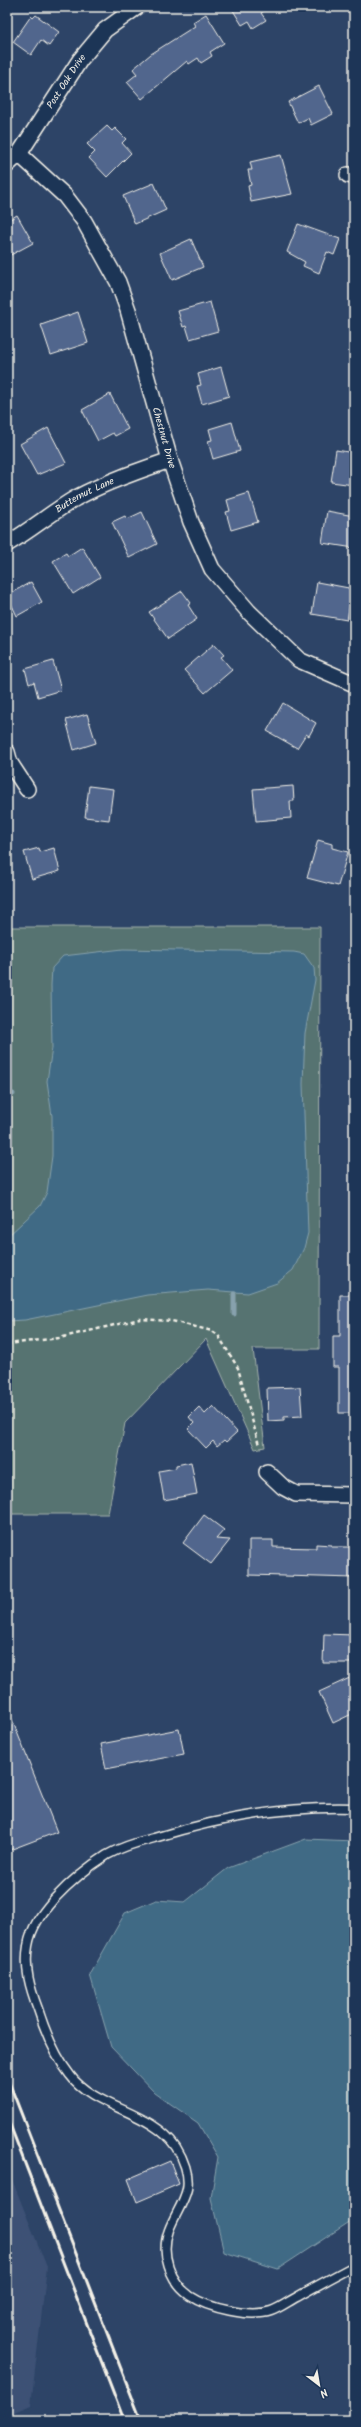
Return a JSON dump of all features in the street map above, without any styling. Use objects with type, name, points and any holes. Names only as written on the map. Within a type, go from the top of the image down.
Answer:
[{"type":"street","name":"Post Oak Drive","points":[[7,165],[19,154],[80,60],[105,30],[137,7]]},
{"type":"street","name":"Chestnut Drive","points":[[19,154],[65,196],[84,221],[118,282],[128,310],[170,460],[191,522],[212,569],[249,612],[299,660],[354,684]]},
{"type":"street","name":"Butternut Lane","points":[[7,544],[31,530],[75,499],[116,479],[170,460]]},
{"type":"street","points":[[7,752],[10,763],[27,789]]},
{"type":"street","points":[[267,1472],[283,1487],[296,1494],[354,1495]]},
{"type":"lane","points":[[354,1808],[289,1811],[234,1818],[188,1827],[109,1854],[85,1870],[46,1908],[33,1927],[28,1946],[26,1968],[30,1987],[43,2023],[70,2076],[89,2092],[163,2133],[174,2145],[182,2159],[187,2188],[168,2231],[166,2242],[166,2257],[171,2274],[180,2287],[191,2296],[214,2307],[235,2312],[270,2311],[354,2266]]},
{"type":"path","points":[[7,1344],[59,1338],[117,1322],[140,1319],[172,1321],[212,1331],[218,1335],[238,1368],[259,1445]]},
{"type":"shaded area","points":[[123,949],[294,952],[304,954],[314,968],[315,980],[305,1033],[303,1084],[308,1233],[304,1248],[293,1270],[277,1283],[248,1293],[208,1290],[147,1295],[25,1320],[7,1321],[7,1237],[40,1206],[47,1192],[52,1156],[52,1116],[47,1081],[52,1048],[52,968],[63,956]]},
{"type":"shaded area","points":[[306,1839],[354,1841],[354,2219],[278,2269],[224,2252],[211,2198],[218,2157],[198,2123],[155,2093],[111,2047],[90,1975],[125,1913],[156,1900],[185,1902],[228,1868]]},
{"type":"shaded area","points":[[7,2167],[47,2267],[31,2405],[7,2415]]},
{"type":"green space","points":[[7,927],[320,927],[319,1349],[253,1349],[265,1447],[255,1449],[206,1339],[125,1423],[108,1514],[7,1514]]},
{"type":"building","points":[[231,7],[270,7],[261,13],[266,20],[253,28],[249,21],[242,25]]},
{"type":"building","points":[[206,14],[224,43],[210,52],[212,56],[201,63],[198,58],[189,64],[187,61],[142,99],[127,82],[137,74],[133,69],[151,54],[195,26],[193,22]]},
{"type":"building","points":[[36,15],[59,32],[49,46],[41,40],[31,55],[13,42],[31,16],[33,18]]},
{"type":"building","points":[[319,86],[333,114],[311,125],[308,118],[298,123],[288,102]]},
{"type":"building","points":[[107,126],[112,131],[115,128],[126,139],[122,143],[131,153],[107,177],[89,158],[95,152],[87,144]]},
{"type":"building","points":[[281,155],[292,194],[251,202],[248,186],[251,185],[248,170],[252,170],[250,162]]},
{"type":"building","points":[[154,183],[166,210],[135,224],[123,196]]},
{"type":"building","points":[[17,215],[33,243],[7,257],[7,221]]},
{"type":"building","points":[[298,224],[340,239],[334,255],[327,252],[319,273],[303,266],[305,262],[287,252]]},
{"type":"building","points":[[191,239],[203,267],[172,280],[160,253]]},
{"type":"building","points":[[210,302],[218,331],[190,339],[186,326],[183,327],[178,311]]},
{"type":"building","points":[[78,312],[88,343],[51,355],[41,325]]},
{"type":"building","points":[[221,367],[229,396],[202,404],[197,386],[201,385],[198,374]]},
{"type":"building","points":[[110,394],[128,429],[115,436],[113,433],[98,441],[82,410]]},
{"type":"building","points":[[232,422],[240,451],[213,459],[208,441],[212,440],[209,429]]},
{"type":"building","points":[[48,428],[66,463],[37,475],[20,444]]},
{"type":"building","points":[[336,450],[354,453],[354,485],[331,482]]},
{"type":"building","points":[[249,493],[258,522],[231,530],[226,512],[230,511],[227,500]]},
{"type":"building","points":[[327,511],[354,516],[354,548],[322,543]]},
{"type":"building","points":[[142,512],[157,544],[129,558],[112,522],[125,516],[127,519]]},
{"type":"building","points":[[82,547],[100,577],[73,594],[53,561],[66,553],[68,556]]},
{"type":"building","points":[[31,582],[42,602],[17,616],[7,595]]},
{"type":"building","points":[[317,582],[354,589],[354,604],[350,603],[347,620],[312,614]]},
{"type":"building","points":[[182,591],[191,603],[188,605],[197,619],[168,639],[149,612]]},
{"type":"building","points":[[214,644],[224,655],[221,657],[232,670],[205,693],[184,670]]},
{"type":"building","points":[[53,661],[61,690],[38,697],[34,682],[29,684],[25,669]]},
{"type":"building","points":[[283,703],[316,723],[309,736],[306,734],[297,748],[267,731]]},
{"type":"building","points":[[87,714],[96,743],[74,750],[66,720]]},
{"type":"building","points":[[89,786],[113,789],[109,820],[85,817]]},
{"type":"building","points":[[293,786],[294,801],[290,801],[291,818],[256,821],[253,789]]},
{"type":"building","points":[[318,840],[332,844],[332,848],[348,852],[338,886],[307,878]]},
{"type":"building","points":[[39,848],[40,852],[54,848],[60,871],[32,879],[24,852]]},
{"type":"building","points":[[340,1295],[354,1295],[354,1413],[339,1413],[339,1367],[333,1367],[333,1336],[340,1336]]},
{"type":"building","points":[[300,1387],[302,1416],[284,1417],[284,1420],[268,1421],[267,1388]]},
{"type":"building","points":[[213,1406],[237,1432],[226,1442],[224,1440],[217,1446],[213,1441],[206,1448],[188,1429],[194,1423],[189,1417],[199,1407],[205,1414]]},
{"type":"building","points":[[191,1462],[197,1494],[164,1500],[159,1471],[176,1468],[176,1465]]},
{"type":"building","points":[[204,1515],[224,1530],[216,1539],[230,1540],[211,1564],[183,1543]]},
{"type":"building","points":[[249,1540],[273,1540],[273,1547],[316,1548],[316,1544],[332,1545],[332,1547],[354,1547],[354,1578],[249,1575]]},
{"type":"building","points":[[324,1634],[354,1635],[354,1663],[323,1663]]},
{"type":"building","points":[[354,1676],[354,1713],[333,1723],[319,1692]]},
{"type":"building","points":[[7,1707],[57,1832],[7,1851]]},
{"type":"building","points":[[179,1729],[184,1754],[106,1769],[101,1744]]},
{"type":"building","points":[[170,2161],[179,2184],[137,2202],[128,2179]]},
{"type":"waterway","points":[[7,1095],[13,1094]]},
{"type":"waterway","points":[[234,1294],[234,1314]]},
{"type":"railway","points":[[7,2077],[141,2420]]},
{"type":"railway","points":[[7,2117],[124,2420]]}]
